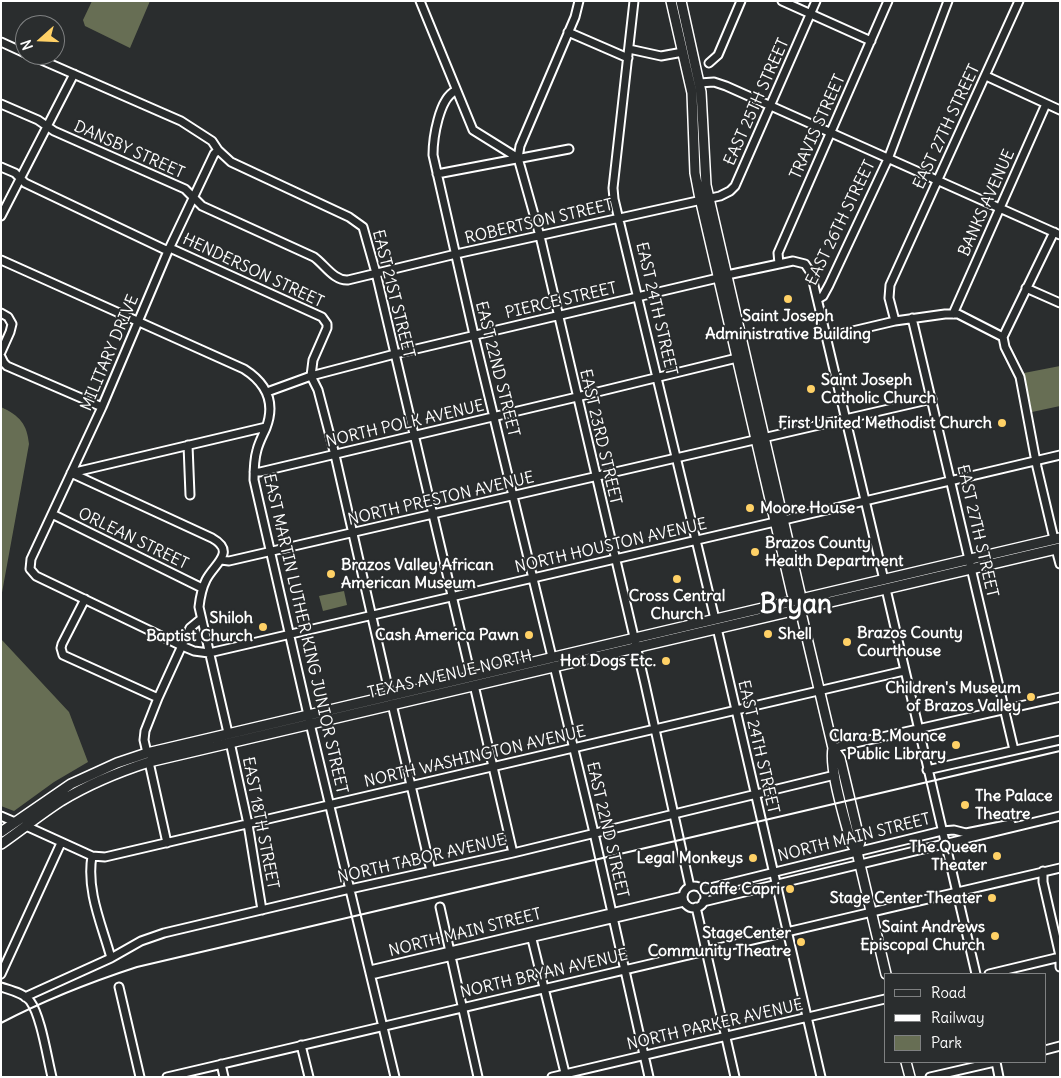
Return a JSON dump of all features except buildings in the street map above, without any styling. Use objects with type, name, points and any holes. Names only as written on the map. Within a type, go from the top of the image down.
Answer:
[{"type":"main road","points":[[671,1],[692,93],[695,173],[704,199],[760,440],[800,593],[799,604],[833,748],[840,758],[860,842],[857,852]]},
{"type":"main road","points":[[680,1],[702,102],[704,199]]},
{"type":"main road","points":[[722,277],[737,358],[760,440]]},
{"type":"main road","points":[[971,564],[1057,539]]},
{"type":"main road","points":[[971,564],[1058,549]]},
{"type":"main road","name":"TEXAS AVENUE NORTH","points":[[1,832],[54,794],[91,774],[148,757],[971,564]]},
{"type":"main road","points":[[833,748],[831,759],[851,843],[857,852],[886,973]]},
{"type":"main road","name":"TEXAS AVENUE NORTH","points":[[1,844],[60,802],[148,757]]},
{"type":"main road","points":[[26,826],[33,816],[59,797],[88,781],[91,774]]},
{"type":"main road","points":[[1,838],[12,831],[15,827],[15,822]]},
{"type":"main road","points":[[906,1063],[910,1077]]},
{"type":"street","points":[[420,1],[472,130],[518,158]]},
{"type":"street","points":[[518,158],[520,146],[575,17],[579,1]]},
{"type":"street","name":"EAST 24TH STREET","points":[[634,1],[613,188],[614,199],[639,297],[821,1077]]},
{"type":"street","points":[[709,62],[718,55],[741,1]]},
{"type":"street","points":[[782,1],[871,41]]},
{"type":"street","name":"EAST 25TH STREET","points":[[704,199],[725,194],[735,186],[816,1]]},
{"type":"street","name":"TRAVIS STREET","points":[[779,264],[778,253],[888,1]]},
{"type":"street","name":"EAST 26TH STREET","points":[[948,1],[888,159],[829,286],[823,296],[818,299],[976,973]]},
{"type":"street","name":"EAST 27TH STREET","points":[[896,321],[889,298],[890,285],[1019,1]]},
{"type":"street","points":[[568,32],[628,58]]},
{"type":"street","points":[[1,42],[15,48]]},
{"type":"street","points":[[629,49],[661,56],[683,52]]},
{"type":"street","name":"EAST 21ST STREET","points":[[53,65],[181,121],[204,134],[231,162],[349,217],[360,224],[366,234],[513,853]]},
{"type":"street","points":[[1,216],[74,74]]},
{"type":"street","points":[[986,76],[1060,110]]},
{"type":"street","points":[[699,83],[714,82],[1057,234],[1026,288],[1004,337],[1020,377],[1036,460],[1057,539]]},
{"type":"street","name":"EAST 22ND STREET","points":[[455,91],[448,96],[435,130],[433,155],[474,335],[626,969],[649,1077]]},
{"type":"street","name":"DANSBY STREET","points":[[1,104],[184,189],[202,206],[314,258],[341,280],[376,273]]},
{"type":"street","name":"BANKS AVENUE","points":[[953,314],[1046,104]]},
{"type":"street","points":[[437,174],[569,149]]},
{"type":"street","name":"MILITARY DRIVE","points":[[30,569],[31,559],[102,408],[169,249],[194,200],[214,154],[218,150]]},
{"type":"street","name":"EAST 23RD STREET","points":[[518,158],[540,236],[690,887]]},
{"type":"street","name":"HENDERSON STREET","points":[[1,167],[20,177],[25,183],[322,317],[327,328],[313,360],[311,376]]},
{"type":"street","name":"ROBERTSON STREET","points":[[376,273],[704,199]]},
{"type":"street","points":[[1,260],[244,369],[254,375],[267,392]]},
{"type":"street","name":"PIERCE STREET","points":[[267,392],[311,376],[395,354],[793,261],[805,264],[811,273],[818,299]]},
{"type":"street","points":[[1026,288],[1060,303]]},
{"type":"street","points":[[1,313],[8,317],[12,324],[1,352]]},
{"type":"street","points":[[827,337],[912,318],[953,314],[958,314],[1004,337]]},
{"type":"street","name":"EAST 27TH STREET","points":[[912,318],[1014,750]]},
{"type":"street","points":[[1,357],[7,366],[102,408]]},
{"type":"street","name":"NORTH POLK AVENUE","points":[[254,472],[335,455],[577,398],[657,376],[737,358]]},
{"type":"street","points":[[311,376],[318,390],[335,455],[431,871]]},
{"type":"street","name":"EAST MARTIN LUTHER KING JUNIOR STREET","points":[[267,392],[270,415],[257,448],[254,480],[394,1077]]},
{"type":"street","name":"NORTH PRESTON AVENUE","points":[[221,560],[229,562],[932,399]]},
{"type":"street","points":[[71,473],[266,427]]},
{"type":"street","points":[[188,445],[190,495]]},
{"type":"street","name":"NORTH HOUSTON AVENUE","points":[[30,569],[36,576],[182,646],[194,651],[209,653],[1060,455]]},
{"type":"street","points":[[71,473],[218,541],[223,548],[221,560]]},
{"type":"street","name":"ORLEAN STREET","points":[[52,514],[202,588]]},
{"type":"street","points":[[1058,549],[1060,564]]},
{"type":"street","name":"EAST 18TH STREET","points":[[221,560],[202,588],[199,607],[248,824],[262,910]]},
{"type":"street","points":[[85,599],[62,644],[62,652],[67,658],[158,698]]},
{"type":"street","points":[[167,843],[144,740],[145,731],[190,628],[201,619]]},
{"type":"street","name":"NORTH WASHINGTON AVENUE","points":[[26,826],[92,856],[105,856],[904,671]]},
{"type":"street","points":[[833,748],[1060,697]]},
{"type":"street","points":[[927,770],[1060,740]]},
{"type":"street","name":"NORTH TABOR AVENUE","points":[[25,997],[111,958],[132,945],[154,936],[835,776]]},
{"type":"street","points":[[1,816],[15,822]]},
{"type":"street","points":[[1034,822],[1060,816]]},
{"type":"street","name":"NORTH MAIN STREET","points":[[702,890],[942,831],[954,830],[966,833],[1023,822],[1034,822]]},
{"type":"street","name":"NORTH MAIN STREET","points":[[703,902],[1034,822]]},
{"type":"street","points":[[1,974],[61,843]]},
{"type":"street","points":[[92,856],[91,886],[111,958]]},
{"type":"street","name":"NORTH BRYAN AVENUE","points":[[167,1077],[1060,868]]},
{"type":"street","points":[[1043,872],[1043,882],[1060,957],[1060,967]]},
{"type":"street","points":[[697,886],[702,890],[703,902],[696,907],[689,906],[684,899],[686,890],[697,886]]},
{"type":"street","name":"NORTH MAIN STREET","points":[[371,973],[684,899]]},
{"type":"street","points":[[440,907],[478,1077]]},
{"type":"street","points":[[696,907],[734,1077]]},
{"type":"street","points":[[531,935],[565,1075]]},
{"type":"street","points":[[993,973],[1060,957]]},
{"type":"street","points":[[1,987],[25,997],[33,1007],[39,1023],[52,1077]]},
{"type":"street","points":[[119,987],[140,1077]]},
{"type":"street","name":"NORTH PARKER AVENUE","points":[[552,1077],[884,999]]},
{"type":"street","points":[[301,1045],[309,1077]]},
{"type":"street","points":[[1046,1050],[1060,1046]]},
{"type":"street","points":[[930,1077],[991,1063]]},
{"type":"street","points":[[995,1063],[1000,1077]]},
{"type":"street","points":[[221,1064],[224,1077]]},
{"type":"green space","points":[[92,1],[150,1],[130,48],[85,26],[83,20]]},
{"type":"green space","points":[[1060,366],[1060,406],[1032,412],[1024,373]]},
{"type":"green space","points":[[1,407],[18,417],[24,426],[29,444],[1,598]]},
{"type":"green space","points":[[344,591],[347,605],[323,611],[319,596]]},
{"type":"green space","points":[[1,639],[69,712],[88,762],[54,782],[14,811],[1,806]]},
{"type":"railway","points":[[1,1023],[68,992],[137,967],[1060,751]]},
{"type":"place","name":"Saint Joseph Administrative Building","points":[[788,299]]},
{"type":"place","name":"Saint Joseph Catholic Church","points":[[811,389]]},
{"type":"place","name":"First United Methodist Church","points":[[1002,423]]},
{"type":"place","name":"Moore House","points":[[750,508]]},
{"type":"place","name":"Brazos County Health Department","points":[[755,552]]},
{"type":"place","name":"Brazos Valley African American Museum","points":[[331,574]]},
{"type":"place","name":"Cross Central Church","points":[[677,579]]},
{"type":"place","name":"Shiloh Baptist Church","points":[[263,627]]},
{"type":"place","name":"Shell","points":[[768,634]]},
{"type":"place","name":"Cash America Pawn","points":[[529,635]]},
{"type":"place","name":"Brazos County Courthouse","points":[[847,642]]},
{"type":"place","name":"Hot Dogs Etc.","points":[[666,661]]},
{"type":"place","name":"Children's Museum of Brazos Valley","points":[[1031,697]]},
{"type":"place","name":"Clara B. Mounce Public Library","points":[[956,745]]},
{"type":"place","name":"The Palace Theatre","points":[[965,805]]},
{"type":"place","name":"The Queen Theater","points":[[997,856]]},
{"type":"place","name":"Legal Monkeys","points":[[753,858]]},
{"type":"place","name":"Caffe Capri","points":[[790,889]]},
{"type":"place","name":"Stage Center Theater","points":[[992,898]]},
{"type":"place","name":"Saint Andrews Episcopal Church","points":[[995,936]]},
{"type":"place","name":"StageCenter Community Theatre","points":[[801,942]]},
{"type":"district","name":"Bryan","points":[[796,606]]}]
